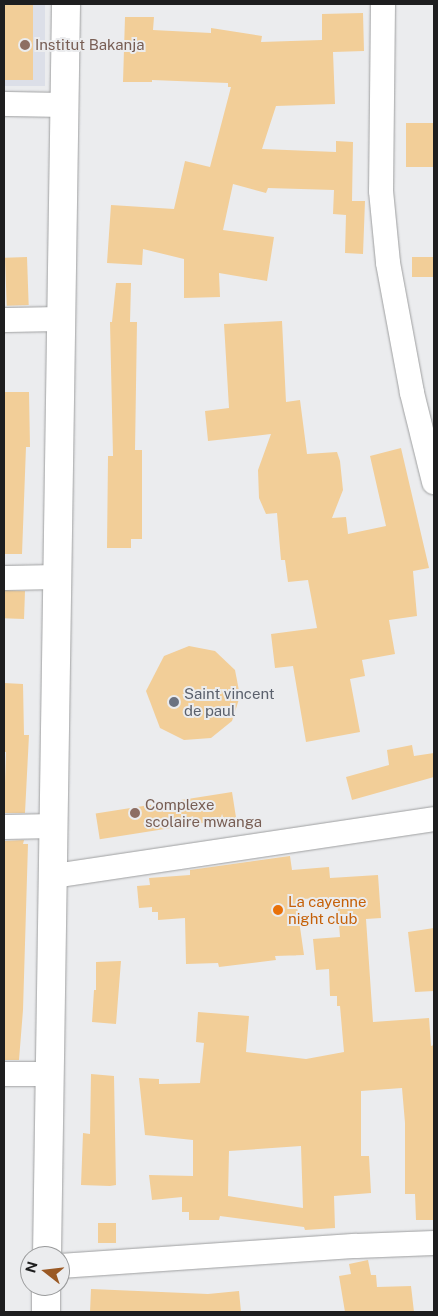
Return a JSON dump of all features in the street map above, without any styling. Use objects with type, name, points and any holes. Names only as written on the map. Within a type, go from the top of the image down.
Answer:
[{"type":"main road","points":[[47,1246],[66,105],[66,4]]},
{"type":"main road","points":[[46,1296],[46,1312]]},
{"type":"street","points":[[383,4],[381,191],[388,262],[412,393],[434,482]]},
{"type":"street","points":[[4,104],[66,105]]},
{"type":"street","points":[[4,320],[61,319]]},
{"type":"street","points":[[4,578],[58,577]]},
{"type":"street","points":[[54,876],[434,818]]},
{"type":"street","points":[[4,826],[55,826]]},
{"type":"street","points":[[4,1074],[49,1074]]},
{"type":"street","points":[[70,1265],[356,1246],[434,1243]]},
{"type":"shaded area","name":"Institut Bakanja","points":[[4,4],[45,4],[45,86],[4,86]]},
{"type":"building","name":"Institut Bakanja","points":[[4,4],[33,4],[33,80],[4,80]]},
{"type":"building","points":[[363,13],[364,51],[333,52],[335,104],[276,106],[262,149],[336,152],[336,141],[353,142],[352,201],[365,201],[363,254],[345,253],[346,215],[333,214],[334,190],[268,188],[266,193],[233,184],[223,230],[274,237],[267,281],[219,273],[220,297],[184,298],[184,259],[143,249],[142,265],[107,263],[111,205],[174,209],[185,161],[210,167],[231,87],[228,87],[228,83],[152,80],[152,82],[123,82],[125,17],[154,17],[153,30],[211,33],[211,28],[262,36],[261,42],[322,40],[322,14]]},
{"type":"building","points":[[406,123],[434,123],[434,167],[406,167]]},
{"type":"building","points":[[27,257],[29,305],[7,306],[5,258]]},
{"type":"building","points":[[412,257],[434,257],[434,277],[412,277]]},
{"type":"building","points":[[116,283],[131,283],[130,322],[137,322],[135,450],[142,450],[142,539],[131,539],[131,548],[107,548],[108,456],[113,456],[110,322],[112,322]]},
{"type":"building","points":[[282,321],[286,402],[300,400],[307,454],[337,452],[340,461],[343,490],[332,518],[346,517],[348,534],[386,526],[370,456],[401,448],[429,568],[413,571],[417,616],[389,620],[395,654],[362,660],[365,676],[350,679],[360,732],[306,742],[293,666],[275,668],[271,634],[317,628],[308,580],[288,582],[285,560],[281,560],[277,513],[266,514],[259,498],[258,470],[271,434],[208,441],[205,411],[229,408],[224,324]]},
{"type":"building","points":[[4,392],[29,392],[30,447],[26,447],[22,554],[4,554]]},
{"type":"building","points":[[4,590],[25,591],[24,619],[4,618]]},
{"type":"building","points":[[189,646],[215,651],[235,670],[240,696],[232,721],[211,738],[184,740],[160,728],[146,691],[164,656]]},
{"type":"building","points":[[4,683],[23,684],[24,735],[29,735],[25,813],[4,813],[6,752],[4,752]]},
{"type":"building","points":[[412,745],[414,756],[434,753],[434,777],[352,800],[346,777],[389,765],[387,750]]},
{"type":"building","points":[[232,792],[236,818],[100,839],[96,814]]},
{"type":"building","points":[[24,840],[23,844],[28,844],[23,1010],[19,1060],[4,1060],[4,841]]},
{"type":"building","points":[[290,856],[292,870],[329,867],[330,878],[378,875],[381,918],[366,919],[373,1022],[429,1018],[431,1046],[434,1045],[434,1220],[416,1220],[415,1194],[405,1194],[405,1123],[402,1088],[361,1091],[361,1156],[369,1156],[371,1193],[334,1196],[335,1228],[305,1230],[304,1227],[220,1216],[219,1220],[189,1220],[189,1212],[182,1212],[182,1197],[152,1200],[149,1175],[193,1176],[193,1140],[145,1135],[139,1078],[159,1079],[159,1084],[200,1083],[204,1043],[196,1042],[198,1012],[249,1016],[246,1052],[306,1059],[344,1052],[340,1006],[337,1006],[337,996],[330,996],[329,969],[316,970],[313,939],[340,937],[337,898],[296,899],[304,955],[275,956],[276,960],[219,967],[218,963],[186,964],[185,918],[158,920],[158,912],[152,912],[152,907],[139,908],[137,886],[150,885],[149,878],[190,875],[190,870]],"holes":[[[301,1146],[303,1208],[228,1196],[229,1151]]]},
{"type":"building","points":[[434,928],[434,991],[415,992],[408,932]]},
{"type":"building","points":[[121,961],[116,1024],[92,1022],[94,990],[96,990],[96,962]]},
{"type":"building","points":[[91,1074],[114,1076],[116,1185],[81,1185],[83,1133],[90,1134]]},
{"type":"building","points":[[98,1223],[116,1223],[116,1243],[98,1243]]},
{"type":"building","points":[[368,1260],[371,1275],[376,1275],[377,1287],[411,1286],[414,1312],[345,1312],[339,1276],[351,1274],[349,1264]]},
{"type":"building","points":[[91,1289],[208,1294],[239,1291],[241,1312],[90,1312]]},
{"type":"place","name":"Institut Bakanja","points":[[25,45]]},
{"type":"place","name":"Saint vincent de paul","points":[[174,702]]},
{"type":"place","name":"Complexe scolaire mwanga","points":[[135,813]]},
{"type":"place","name":"La cayenne night club","points":[[278,910]]}]
